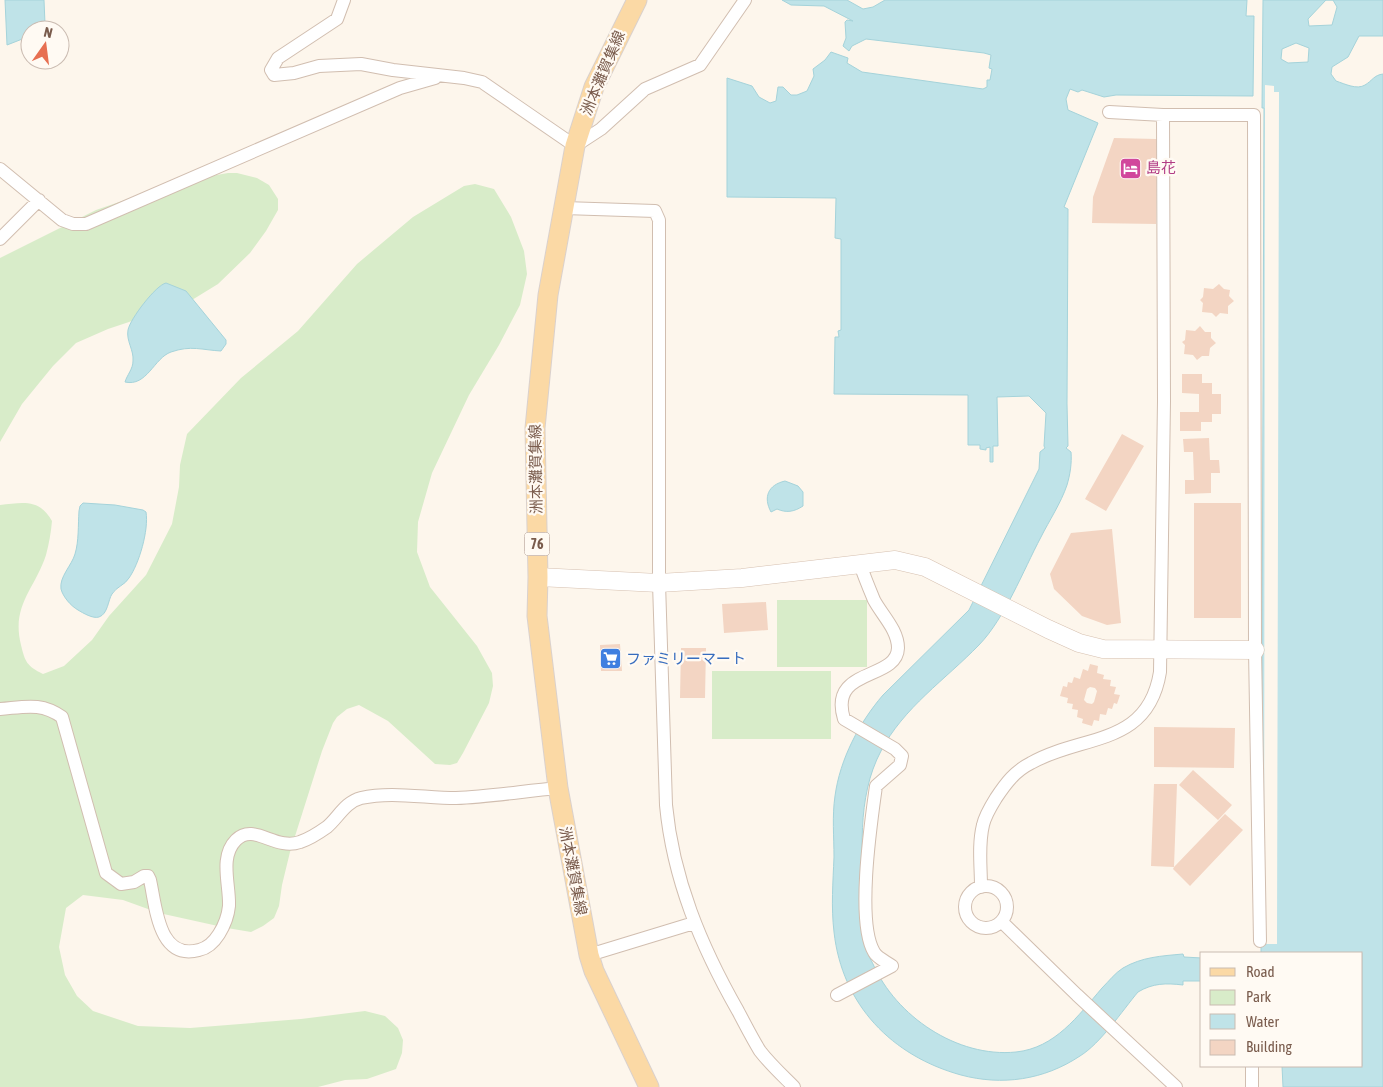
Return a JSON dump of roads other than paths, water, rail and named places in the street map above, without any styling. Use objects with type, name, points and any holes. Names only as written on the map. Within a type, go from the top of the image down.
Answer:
[{"type":"main road","name":"洲本灘賀集線","points":[[637,0],[594,87],[576,146],[548,295],[535,428],[537,616],[558,788],[589,955],[594,971],[649,1087]]},
{"type":"street","points":[[344,0],[337,19],[278,58],[271,70],[274,75],[294,73],[319,66],[361,64],[393,70],[447,75],[482,82],[576,146],[602,129],[645,89],[700,65],[745,0]]},
{"type":"street","points":[[0,169],[62,220],[73,224],[86,224],[414,82],[447,75]]},
{"type":"street","points":[[1110,112],[1163,115],[1254,115],[1255,650],[1260,941]]},
{"type":"street","points":[[981,887],[980,848],[983,824],[992,805],[1008,780],[1026,766],[1050,754],[1110,736],[1132,724],[1154,696],[1160,672],[1164,401],[1163,115]]},
{"type":"street","points":[[0,239],[39,200]]},
{"type":"street","points":[[564,208],[656,211],[659,220],[659,583],[666,805],[669,836],[681,884],[694,923],[726,990],[760,1050],[772,1066],[794,1087]]},
{"type":"street","points":[[538,577],[659,583],[760,576],[895,560],[925,566],[1014,613],[1071,640],[1103,649],[1255,650]]},
{"type":"street","points":[[837,995],[892,966],[875,955],[868,940],[866,920],[868,853],[876,786],[900,765],[902,756],[895,749],[844,718],[840,705],[843,695],[851,684],[889,665],[897,656],[898,647],[897,635],[874,600],[860,564]]},
{"type":"street","points":[[0,709],[33,706],[50,708],[62,717],[106,872],[121,884],[134,882],[144,876],[148,876],[160,930],[169,944],[181,950],[201,950],[214,942],[224,926],[229,906],[227,862],[229,851],[236,840],[246,834],[256,834],[280,844],[300,842],[327,827],[351,802],[360,798],[388,795],[456,798],[558,788]]},
{"type":"street","points":[[981,887],[992,887],[1003,894],[1008,908],[1002,922],[990,929],[982,929],[975,926],[966,915],[964,908],[968,896],[973,890],[981,887]]},
{"type":"street","points":[[1002,922],[1176,1087]]},
{"type":"street","points":[[589,955],[694,923]]},
{"type":"street","points":[[1252,1067],[1252,1087]]},
{"type":"water","points":[[5,0],[44,0],[45,20],[20,20],[20,40],[7,45]]},
{"type":"water","points":[[782,0],[847,0],[863,9],[873,7],[885,0],[1247,0],[1246,16],[1254,16],[1253,96],[1116,95],[1104,97],[1082,90],[1078,92],[1070,89],[1066,99],[1068,110],[1098,123],[1064,207],[1068,209],[1068,446],[1066,448],[1071,452],[1067,485],[1013,594],[997,622],[979,645],[913,708],[890,735],[873,769],[868,788],[862,828],[867,952],[883,983],[897,1001],[931,1030],[951,1041],[972,1048],[994,1052],[1016,1052],[1030,1049],[1043,1044],[1065,1029],[1112,977],[1123,968],[1137,961],[1159,956],[1183,954],[1184,957],[1200,958],[1200,981],[1183,981],[1183,985],[1154,985],[1138,992],[1096,1043],[1080,1056],[1052,1071],[1022,1079],[992,1080],[976,1078],[936,1066],[913,1055],[893,1041],[875,1024],[860,1004],[848,982],[839,958],[834,932],[832,895],[833,819],[835,796],[841,769],[852,742],[866,717],[883,695],[969,610],[1039,469],[1040,452],[1045,448],[1046,413],[1029,396],[997,397],[998,446],[993,446],[993,462],[990,462],[990,447],[986,448],[986,450],[980,449],[980,445],[968,445],[968,395],[834,394],[835,337],[839,337],[838,331],[841,330],[841,239],[835,238],[836,198],[727,197],[727,78],[752,86],[759,97],[770,103],[776,101],[778,87],[783,87],[791,95],[807,91],[814,76],[813,69],[825,60],[831,52],[848,58],[847,63],[862,72],[983,89],[987,87],[987,80],[990,80],[992,69],[989,68],[991,55],[866,39],[852,46],[849,51],[843,46],[846,38],[845,22],[847,20],[853,21],[824,6],[791,5]]},
{"type":"water","points":[[1263,0],[1326,0],[1308,19],[1309,26],[1332,25],[1337,7],[1333,0],[1383,0],[1383,36],[1359,36],[1348,57],[1332,67],[1331,74],[1336,81],[1358,87],[1383,74],[1383,1087],[1283,1087],[1282,1067],[1363,1067],[1363,952],[1261,952],[1264,108],[1262,108]],"holes":[[[1296,43],[1309,48],[1308,62],[1288,63],[1281,59],[1282,49]]]},
{"type":"water","points":[[166,283],[186,291],[226,340],[226,344],[221,351],[191,348],[171,352],[165,355],[139,380],[125,382],[133,361],[128,334],[130,325],[150,296]]},
{"type":"water","points":[[785,481],[798,486],[803,492],[803,506],[796,510],[784,511],[777,509],[771,512],[767,501],[769,492],[775,485]]},
{"type":"water","points":[[83,503],[115,505],[143,510],[146,512],[147,519],[145,537],[133,572],[112,594],[106,610],[99,617],[85,614],[78,610],[65,598],[61,589],[62,580],[75,554],[78,538],[79,511]]},
{"type":"place","name":"島花","points":[[1130,168]]},
{"type":"place","name":"ファミリーマート","points":[[610,659]]}]
